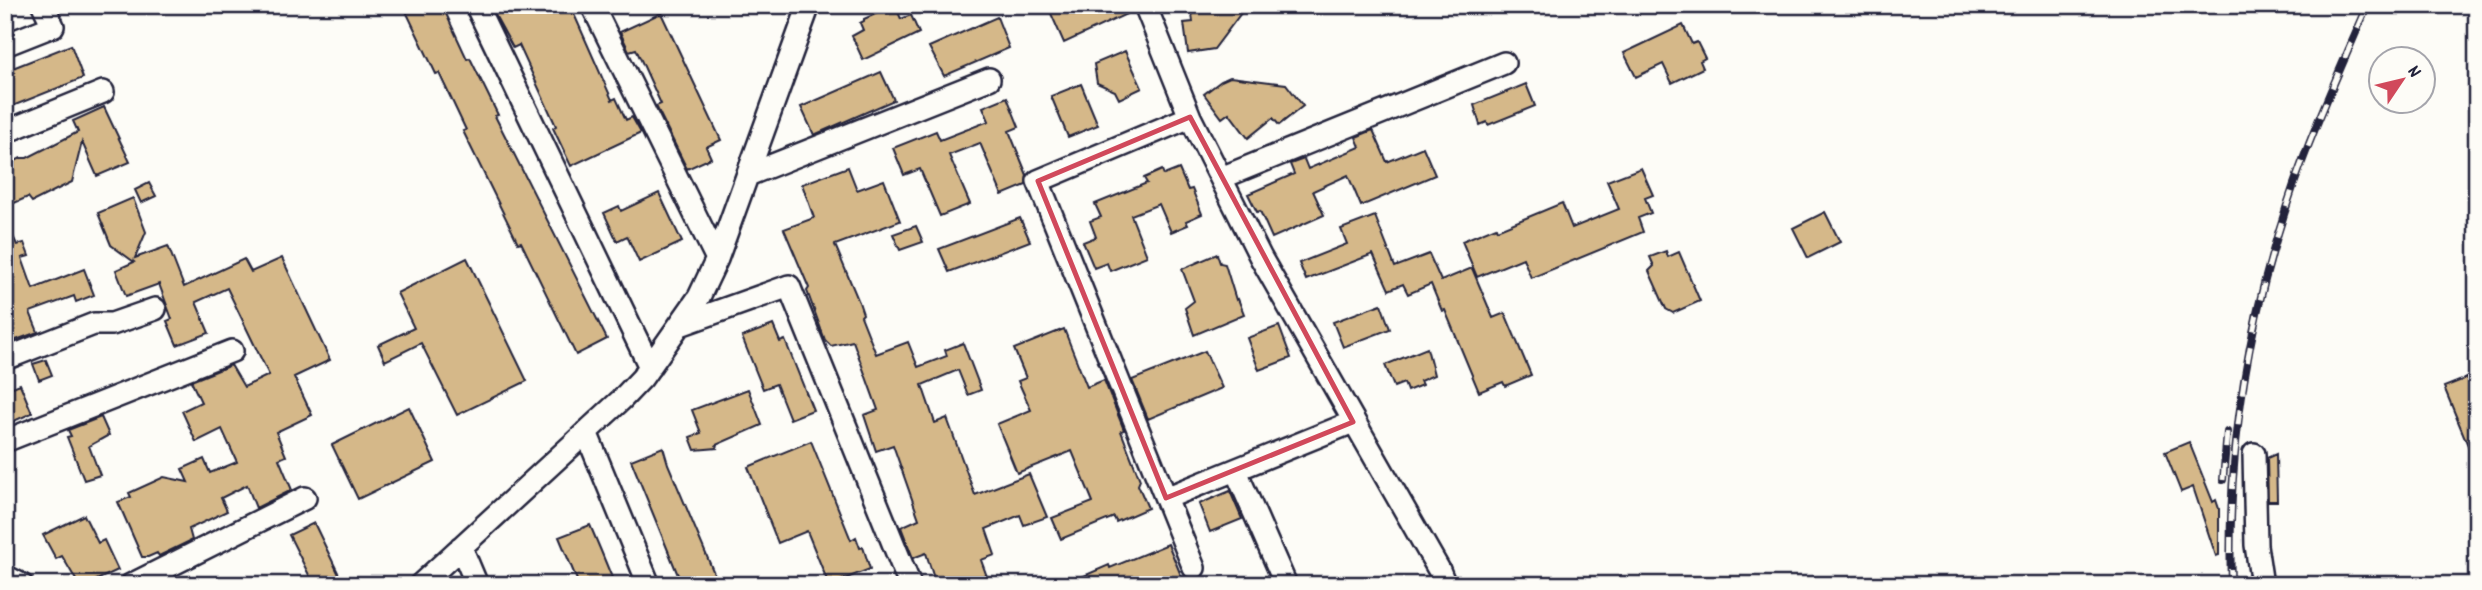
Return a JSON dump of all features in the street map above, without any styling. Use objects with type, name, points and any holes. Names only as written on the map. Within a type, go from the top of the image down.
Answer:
[{"type":"street","points":[[5,45],[53,26],[43,5]]},
{"type":"street","points":[[476,5],[650,367]]},
{"type":"street","points":[[592,5],[717,259]]},
{"type":"street","points":[[1144,5],[1190,117],[1261,258],[1445,585]]},
{"type":"street","points":[[420,585],[621,400],[650,367],[699,297],[717,259],[748,175],[803,10]]},
{"type":"street","points":[[1221,178],[1504,63]]},
{"type":"street","points":[[748,175],[989,79]]},
{"type":"street","points":[[5,132],[103,92]]},
{"type":"street","points":[[1190,117],[1038,181],[1194,568]]},
{"type":"street","points":[[680,325],[789,286],[909,585]]},
{"type":"street","points":[[5,359],[94,324],[112,324],[155,309]]},
{"type":"street","points":[[5,440],[232,351]]},
{"type":"street","points":[[1166,498],[1353,422]]},
{"type":"street","points":[[586,432],[649,585]]},
{"type":"street","points":[[2254,454],[2256,545],[2262,585]]},
{"type":"street","points":[[1236,471],[1286,585]]},
{"type":"street","points":[[131,585],[305,498]]},
{"type":"street","points":[[461,547],[477,585]]},
{"type":"street","points":[[5,576],[22,585]]},
{"type":"highlighted area","points":[[1190,117],[1353,422],[1166,498],[1038,181]]},
{"type":"building","points":[[403,5],[442,5],[607,339],[576,355],[521,242],[518,243],[463,131],[466,130],[439,73],[436,74]]},
{"type":"building","points":[[495,5],[570,5],[612,100],[616,98],[626,120],[632,117],[641,133],[571,166],[519,45],[513,48],[495,15],[498,13]]},
{"type":"building","points":[[1057,5],[1132,5],[1133,11],[1064,43],[1049,9]]},
{"type":"building","points":[[1191,5],[1247,5],[1214,49],[1188,53],[1184,23],[1193,22]]},
{"type":"building","points":[[896,7],[901,19],[911,15],[919,33],[863,60],[852,36],[863,30],[860,23],[864,19]]},
{"type":"building","points":[[661,13],[721,140],[706,147],[711,158],[687,169],[656,106],[661,104],[636,49],[629,51],[620,32]]},
{"type":"building","points":[[997,17],[1009,48],[944,76],[929,47]]},
{"type":"building","points":[[1683,25],[1692,44],[1697,42],[1705,58],[1700,61],[1703,68],[1672,83],[1663,64],[1636,77],[1624,53]]},
{"type":"building","points":[[71,45],[83,78],[5,109],[5,71]]},
{"type":"building","points":[[1125,51],[1142,88],[1119,99],[1115,91],[1097,83],[1094,64]]},
{"type":"building","points":[[881,72],[894,100],[814,135],[801,107]]},
{"type":"building","points":[[1230,77],[1286,84],[1303,106],[1279,125],[1273,118],[1248,138],[1229,113],[1222,118],[1204,94]]},
{"type":"building","points":[[1081,84],[1098,125],[1068,137],[1051,96]]},
{"type":"building","points":[[1526,84],[1535,106],[1488,125],[1487,122],[1480,125],[1474,105]]},
{"type":"building","points":[[1007,97],[1019,127],[1009,131],[1027,175],[1026,185],[1002,195],[980,143],[949,155],[970,204],[940,216],[920,169],[904,175],[893,148],[936,131],[940,140],[989,121],[983,107]]},
{"type":"building","points":[[104,107],[130,162],[97,176],[82,142],[72,182],[32,202],[28,197],[5,207],[5,166],[78,132],[73,121]]},
{"type":"building","points":[[1373,130],[1387,162],[1423,147],[1435,175],[1361,206],[1348,175],[1313,191],[1324,215],[1272,238],[1260,211],[1257,212],[1248,194],[1294,174],[1290,164],[1304,159],[1308,169],[1360,147],[1356,137]]},
{"type":"building","points":[[848,167],[857,190],[884,180],[900,221],[835,245],[859,302],[863,314],[861,316],[876,354],[908,342],[918,367],[947,356],[945,350],[963,343],[981,390],[968,395],[958,370],[922,385],[935,423],[947,418],[975,495],[1029,474],[1047,517],[1024,525],[1020,515],[986,529],[995,555],[981,560],[990,585],[936,585],[926,553],[913,558],[901,527],[919,519],[893,445],[876,451],[864,415],[878,410],[853,341],[831,346],[825,340],[807,291],[809,288],[784,229],[814,218],[802,184]]},
{"type":"building","points":[[1641,168],[1653,195],[1645,198],[1651,213],[1638,218],[1643,232],[1531,278],[1523,258],[1477,277],[1462,241],[1496,227],[1497,230],[1562,203],[1572,228],[1619,209],[1607,181]]},
{"type":"building","points":[[1179,169],[1188,190],[1192,189],[1202,214],[1186,221],[1188,225],[1171,232],[1159,204],[1131,215],[1147,256],[1110,271],[1107,263],[1094,268],[1083,242],[1096,237],[1090,221],[1101,217],[1095,204],[1147,183],[1144,178],[1162,170],[1164,175]]},
{"type":"building","points":[[149,183],[156,196],[141,203],[135,190]]},
{"type":"building","points":[[659,193],[682,242],[639,262],[627,236],[617,241],[604,213],[619,206],[621,211]]},
{"type":"building","points":[[133,198],[146,232],[135,258],[168,246],[184,287],[244,259],[251,272],[282,258],[330,360],[294,377],[312,415],[276,432],[286,456],[279,459],[292,490],[256,508],[247,485],[221,498],[227,511],[189,529],[192,540],[159,556],[157,553],[148,557],[142,557],[118,502],[131,497],[129,493],[164,477],[188,482],[182,469],[204,459],[210,473],[237,462],[222,429],[196,442],[182,411],[201,402],[191,381],[231,365],[244,387],[269,375],[227,288],[196,302],[209,333],[177,345],[167,321],[172,319],[159,284],[126,296],[116,270],[134,262],[111,245],[98,213]]},
{"type":"building","points":[[1825,212],[1840,242],[1808,258],[1793,228]]},
{"type":"building","points":[[1375,216],[1395,267],[1429,254],[1441,281],[1472,268],[1493,318],[1505,313],[1531,375],[1505,386],[1503,382],[1479,392],[1445,310],[1442,311],[1431,284],[1408,294],[1403,284],[1389,290],[1373,254],[1306,280],[1299,263],[1347,244],[1341,229]]},
{"type":"building","points":[[1020,218],[1030,241],[949,272],[939,249]]},
{"type":"building","points":[[5,219],[17,245],[24,243],[29,256],[22,258],[33,289],[84,269],[94,295],[76,302],[74,296],[30,312],[38,332],[5,344]]},
{"type":"building","points":[[916,226],[923,242],[900,250],[893,234]]},
{"type":"building","points":[[1666,251],[1668,257],[1679,252],[1700,301],[1673,313],[1666,309],[1649,271],[1654,266],[1650,257]]},
{"type":"building","points":[[1217,254],[1220,263],[1225,264],[1236,300],[1238,299],[1244,314],[1194,335],[1185,308],[1194,301],[1182,269]]},
{"type":"building","points":[[467,258],[527,381],[457,415],[421,343],[385,361],[378,345],[414,328],[397,293]]},
{"type":"building","points":[[1381,304],[1390,329],[1343,347],[1333,322]]},
{"type":"building","points":[[773,325],[780,342],[785,340],[813,410],[790,419],[776,384],[763,389],[742,337]]},
{"type":"building","points":[[1279,326],[1291,358],[1259,370],[1247,338]]},
{"type":"building","points":[[1064,329],[1087,387],[1104,380],[1124,430],[1121,431],[1148,508],[1116,522],[1114,517],[1061,539],[1052,518],[1093,502],[1072,451],[1017,473],[997,424],[1031,410],[1018,381],[1026,378],[1014,349]]},
{"type":"building","points":[[1427,348],[1434,375],[1420,381],[1422,385],[1407,391],[1404,383],[1394,387],[1385,365]]},
{"type":"building","points":[[1205,351],[1222,388],[1148,419],[1132,380]]},
{"type":"building","points":[[46,360],[52,375],[39,380],[33,364]]},
{"type":"building","points":[[2477,374],[2477,465],[2476,465],[2444,387]]},
{"type":"building","points":[[20,384],[32,413],[5,425],[5,390]]},
{"type":"building","points":[[748,389],[762,425],[716,445],[717,448],[695,450],[690,437],[701,433],[692,410]]},
{"type":"building","points":[[409,407],[435,462],[358,499],[332,445]]},
{"type":"building","points":[[101,417],[109,435],[89,446],[100,475],[84,480],[67,437],[71,436],[68,430]]},
{"type":"building","points":[[811,441],[851,540],[856,537],[860,548],[863,547],[870,569],[829,585],[807,531],[778,543],[748,467]]},
{"type":"building","points":[[2189,442],[2213,502],[2216,500],[2219,509],[2219,555],[2216,556],[2193,487],[2181,492],[2165,452]]},
{"type":"building","points":[[663,447],[719,585],[682,585],[631,460]]},
{"type":"building","points":[[2276,454],[2277,501],[2268,501],[2267,458]]},
{"type":"building","points":[[1230,491],[1242,519],[1210,532],[1199,504]]},
{"type":"building","points":[[84,515],[98,543],[104,540],[118,570],[86,585],[79,585],[62,556],[56,559],[43,535]]},
{"type":"building","points":[[314,523],[344,585],[314,585],[289,535]]},
{"type":"building","points":[[590,525],[615,585],[579,585],[559,537]]},
{"type":"building","points":[[1168,544],[1185,585],[1063,585],[1109,565],[1110,568]]},
{"type":"railway","points":[[2231,585],[2232,488],[2236,439],[2261,295],[2297,177],[2368,5]]},
{"type":"railway","points":[[2223,480],[2227,432]]}]
